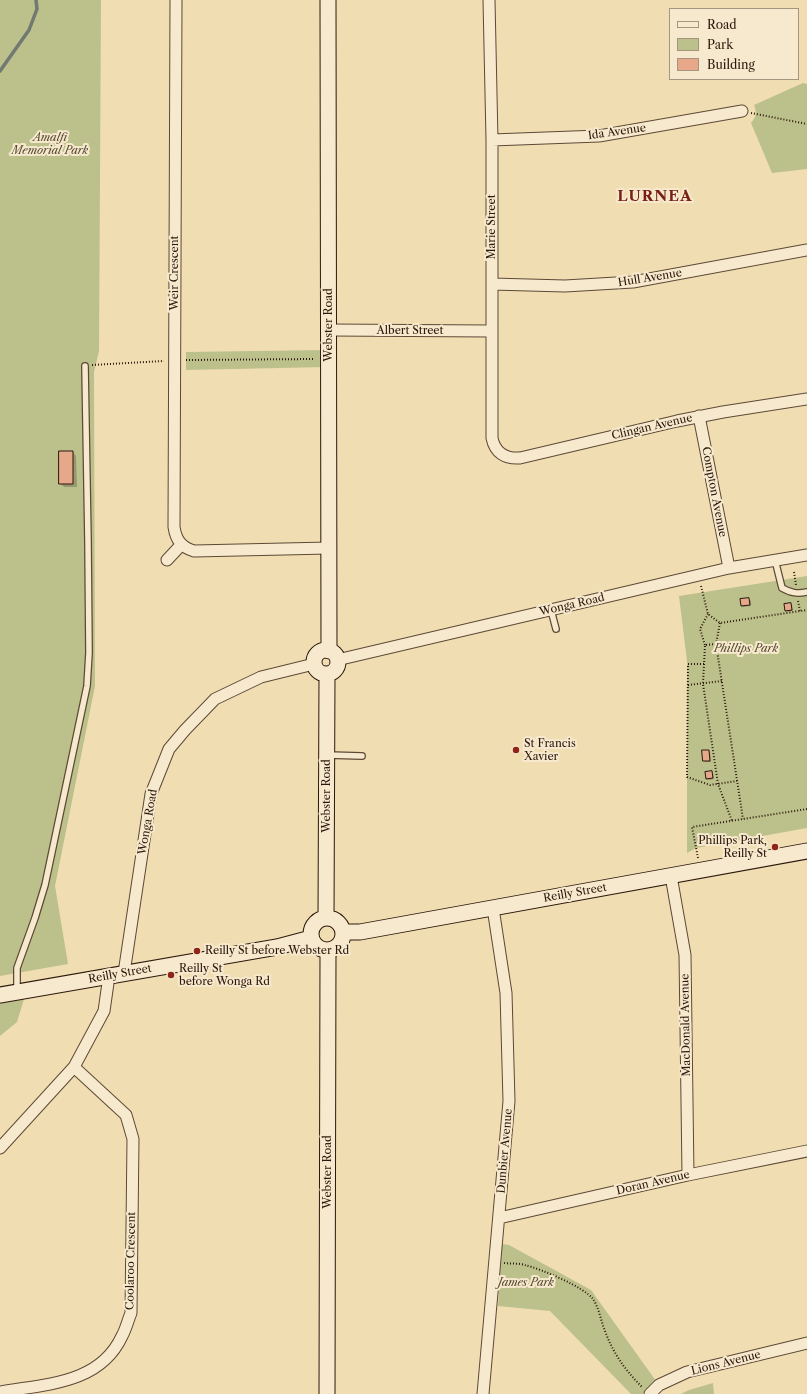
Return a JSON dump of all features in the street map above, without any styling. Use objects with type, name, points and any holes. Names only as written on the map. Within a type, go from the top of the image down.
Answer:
[{"type":"street","name":"Weir Crescent","points":[[176,0],[174,527],[176,537],[181,545]]},
{"type":"street","name":"Webster Road","points":[[328,0],[328,548],[333,655]]},
{"type":"street","name":"Marie Street","points":[[489,0],[492,140],[492,438],[494,446],[499,453]]},
{"type":"street","name":"Ida Avenue","points":[[492,140],[599,136],[742,111]]},
{"type":"street","name":"Hull Avenue","points":[[492,284],[565,286],[633,282],[807,250]]},
{"type":"street","name":"Albert Street","points":[[329,330],[491,331]]},
{"type":"street","name":"Clingan Avenue","points":[[499,453],[511,458],[520,458],[699,416],[807,399]]},
{"type":"street","name":"Compton Avenue","points":[[699,416],[729,568]]},
{"type":"street","points":[[167,560],[181,545],[189,550],[199,551],[328,548]]},
{"type":"street","name":"Wonga Road","points":[[333,655],[551,610],[729,568],[807,555]]},
{"type":"street","points":[[321,651],[333,655],[336,668],[331,673],[323,674],[317,671],[314,664],[314,660],[321,651]]},
{"type":"street","name":"Wonga Road","points":[[0,1148],[74,1067],[104,1011],[116,975],[151,794],[169,749],[215,699],[261,677],[314,664]]},
{"type":"street","name":"Webster Road","points":[[326,918],[327,674]]},
{"type":"street","name":"Reilly Street","points":[[343,932],[360,932],[807,852]]},
{"type":"street","name":"MacDonald Avenue","points":[[671,876],[685,955],[688,1175]]},
{"type":"street","name":"Dunbier Avenue","points":[[483,1394],[509,1101],[506,993],[493,908]]},
{"type":"street","points":[[326,918],[337,922],[341,926],[343,932],[341,942],[338,946],[328,951],[317,947],[311,938],[311,932],[316,922],[326,918]]},
{"type":"street","name":"Reilly Street","points":[[0,995],[277,947],[311,938]]},
{"type":"street","name":"Webster Road","points":[[327,1394],[328,951]]},
{"type":"street","name":"Coolaroo Crescent","points":[[0,1392],[70,1380],[90,1372],[107,1358],[122,1337],[131,1313],[133,1139],[126,1115],[74,1067]]},
{"type":"street","name":"Doran Avenue","points":[[499,1218],[688,1175],[807,1151]]},
{"type":"street","name":"Lions Avenue","points":[[648,1392],[659,1385],[687,1372],[807,1343]]},
{"type":"lane","points":[[17,992],[17,968],[45,885],[87,686],[89,653],[85,366]]},
{"type":"lane","points":[[775,560],[782,588],[788,592],[796,594],[807,592]]},
{"type":"lane","points":[[551,610],[556,630]]},
{"type":"lane","points":[[327,755],[362,756]]},
{"type":"path","points":[[742,111],[807,124]]},
{"type":"path","points":[[85,366],[175,361],[329,359]]},
{"type":"path","points":[[699,575],[708,614],[720,623],[807,610]]},
{"type":"path","points":[[708,614],[700,629],[705,646],[703,684],[718,784],[732,821]]},
{"type":"path","points":[[720,623],[716,644],[743,819]]},
{"type":"path","points":[[705,646],[716,644]]},
{"type":"path","points":[[704,664],[688,664],[687,777],[710,785],[737,781]]},
{"type":"path","points":[[688,685],[722,681]]},
{"type":"path","points":[[698,858],[692,827],[807,809]]},
{"type":"path","points":[[495,1263],[524,1265],[556,1277],[588,1294],[594,1300],[610,1343],[623,1366],[648,1392]]},
{"type":"green space","name":"Amalfi Memorial Park","points":[[0,0],[101,0],[99,351],[94,372],[95,686],[55,886],[68,964],[0,976]]},
{"type":"green space","points":[[803,83],[807,84],[807,169],[772,173],[751,123],[756,115],[754,105]]},
{"type":"green space","points":[[326,350],[326,367],[186,370],[186,352]]},
{"type":"green space","name":"Phillips Park","points":[[807,576],[807,828],[696,848],[687,853],[687,661],[679,596]]},
{"type":"green space","points":[[25,996],[17,1022],[0,1036],[0,1000]]},
{"type":"green space","name":"James Park","points":[[502,1244],[509,1245],[591,1290],[656,1381],[642,1394],[631,1394],[550,1311],[498,1306]]},
{"type":"green space","points":[[713,1383],[714,1394],[681,1394],[689,1390]]},
{"type":"building","points":[[59,451],[73,451],[73,484],[59,484]]},
{"type":"building","points":[[749,598],[750,605],[741,606],[740,599]]},
{"type":"building","points":[[791,603],[792,610],[785,611],[784,604]]},
{"type":"building","points":[[702,750],[709,750],[710,761],[703,761]]},
{"type":"building","points":[[712,771],[713,778],[706,779],[705,772]]},
{"type":"waterway","points":[[0,71],[29,30],[37,9],[36,0]]},
{"type":"place","name":"St Francis Xavier","points":[[516,750]]},
{"type":"place","name":"Phillips Park, Reilly St","points":[[775,847]]},
{"type":"place","name":"Reilly St before Webster Rd","points":[[197,951]]},
{"type":"place","name":"Reilly St before Wonga Rd","points":[[171,975]]},
{"type":"district","name":"LURNEA","points":[[655,197]]}]
